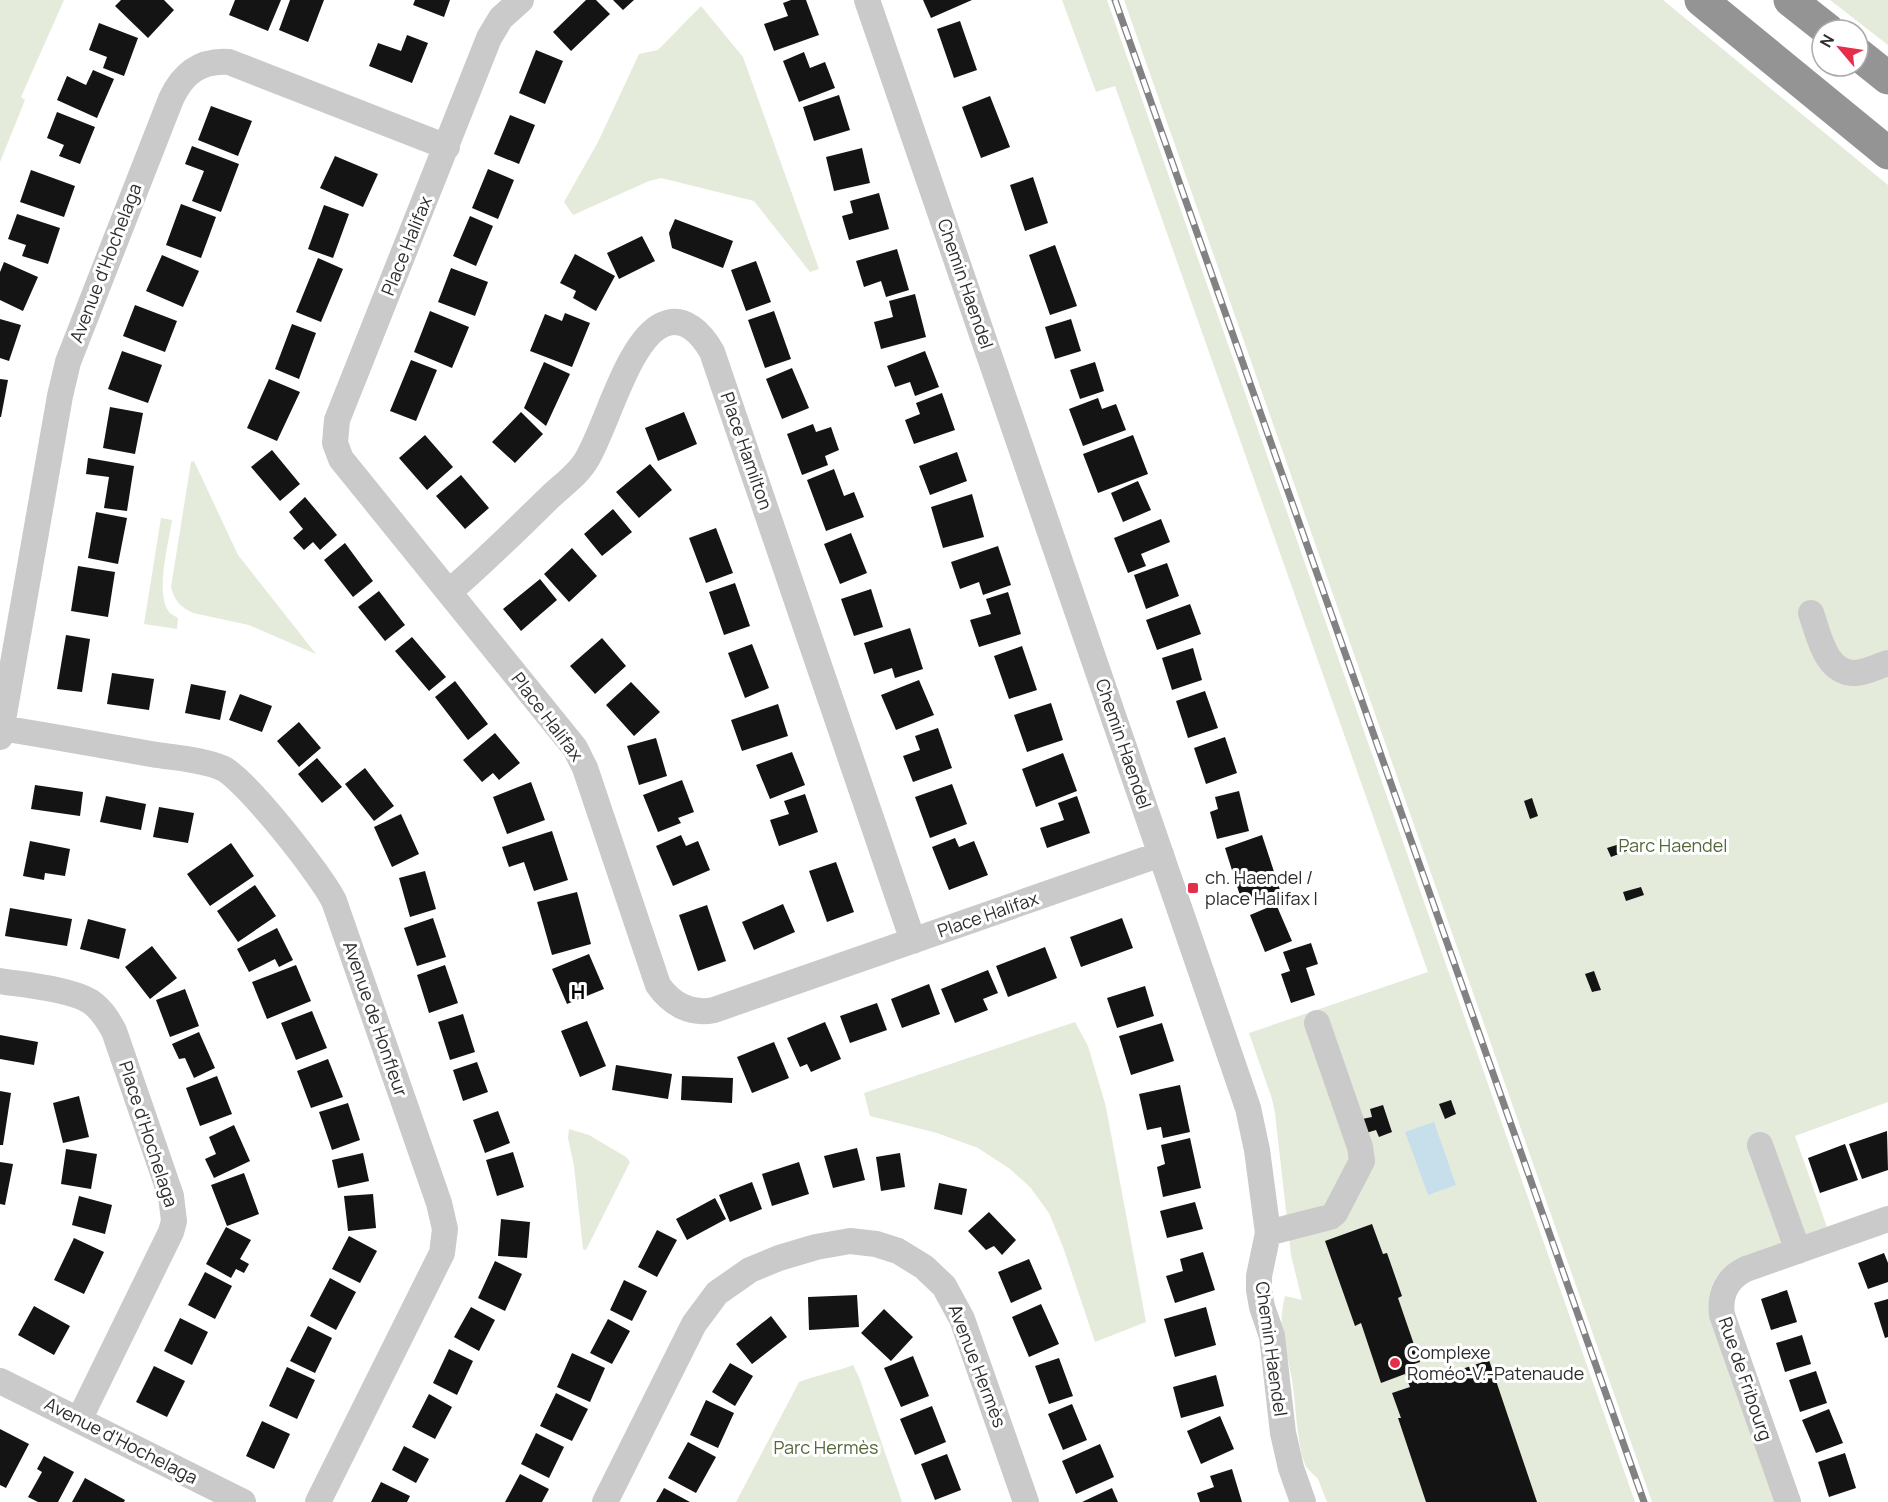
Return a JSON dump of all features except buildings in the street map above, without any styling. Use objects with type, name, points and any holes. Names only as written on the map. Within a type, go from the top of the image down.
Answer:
[{"type":"highway","points":[[1701,0],[1888,153]]},
{"type":"highway","points":[[1790,0],[1813,18]]},
{"type":"highway","points":[[1870,64],[1888,78]]},
{"type":"street","name":"Place Halifax","points":[[521,0],[501,18],[492,31],[337,420],[335,443],[341,459],[579,755],[658,985],[670,999],[681,1006],[693,1011],[714,1010],[1161,854]]},
{"type":"street","name":"Chemin Haendel","points":[[867,0],[1248,1108],[1268,1233],[1259,1276],[1259,1290],[1272,1336],[1283,1433],[1291,1468],[1303,1502]]},
{"type":"street","name":"Avenue d'Hochelaga","points":[[1,732],[60,396],[68,362],[171,99],[182,79],[204,63],[229,62],[447,147]]},
{"type":"street","name":"Place Hamilton","points":[[449,592],[585,463],[634,354],[646,336],[663,324],[671,322],[686,324],[694,328],[712,352],[913,941]]},
{"type":"street","points":[[1811,613],[1826,655],[1838,668],[1856,673],[1888,663]]},
{"type":"street","name":"Avenue de Honfleur","points":[[1,732],[169,757],[224,769],[233,774],[249,791],[321,880],[334,901],[439,1203],[445,1228],[442,1253],[318,1502]]},
{"type":"street","name":"Place d'Hochelaga","points":[[0,981],[77,995],[90,1002],[108,1019],[171,1196],[174,1221],[171,1232],[80,1420]]},
{"type":"street","points":[[1268,1233],[1330,1217],[1335,1213],[1362,1161],[1360,1147],[1317,1023]]},
{"type":"street","points":[[1760,1145],[1798,1251]]},
{"type":"street","name":"Rue de Fribourg","points":[[1788,1502],[1725,1326],[1721,1305],[1725,1288],[1737,1273],[1888,1219]]},
{"type":"street","name":"Avenue Hermès","points":[[605,1502],[694,1324],[717,1293],[750,1270],[779,1258],[816,1247],[850,1241],[876,1244],[898,1251],[924,1268],[944,1286],[962,1319],[1026,1502]]},
{"type":"street","name":"Avenue d'Hochelaga","points":[[0,1381],[243,1502]]},
{"type":"green space","points":[[0,0],[64,0],[21,97],[25,100],[0,162]]},
{"type":"green space","points":[[1062,0],[1107,0],[1635,1502],[1327,1502],[1318,1479],[1306,1467],[1300,1448],[1293,1387],[1281,1322],[1285,1296],[1302,1300],[1291,1255],[1275,1113],[1249,1033],[1428,972],[1115,86],[1096,92]]},
{"type":"green space","name":"Parc Haendel","points":[[1124,0],[1663,0],[1888,185],[1888,1102],[1795,1136],[1827,1227],[1735,1262],[1716,1278],[1709,1302],[1710,1319],[1775,1502],[1652,1502]]},
{"type":"green space","points":[[1830,0],[1888,0],[1888,45],[1870,31],[1870,18],[1853,18]]},
{"type":"green space","points":[[701,6],[743,57],[819,269],[810,272],[754,201],[661,178],[649,181],[573,215],[564,202],[598,142],[639,54],[658,50]]},
{"type":"green space","points":[[194,461],[238,555],[316,654],[249,625],[193,613],[181,606],[174,596],[171,587],[191,462]]},
{"type":"green space","points":[[161,518],[172,520],[164,568],[163,594],[165,605],[170,613],[178,618],[177,629],[144,624]]},
{"type":"green space","points":[[1075,1022],[1088,1046],[1106,1107],[1146,1322],[1095,1342],[1049,1213],[1030,1187],[1010,1169],[978,1148],[937,1133],[870,1116],[864,1093]]},
{"type":"green space","points":[[569,1129],[589,1135],[626,1157],[630,1162],[586,1250],[583,1249],[574,1166],[568,1138]]},
{"type":"green space","name":"Parc Hermès","points":[[853,1365],[902,1502],[736,1502],[799,1382]]},
{"type":"water","points":[[1434,1122],[1456,1185],[1428,1195],[1405,1132]]},
{"type":"railway","points":[[1115,0],[1644,1502]]},
{"type":"place","name":"ch. Haendel / place Halifax I","points":[[1193,888]]},
{"type":"place","name":"Complexe Roméo-V.-Patenaude","points":[[1395,1363]]},
{"type":"district","name":"H","points":[[578,992]]}]
